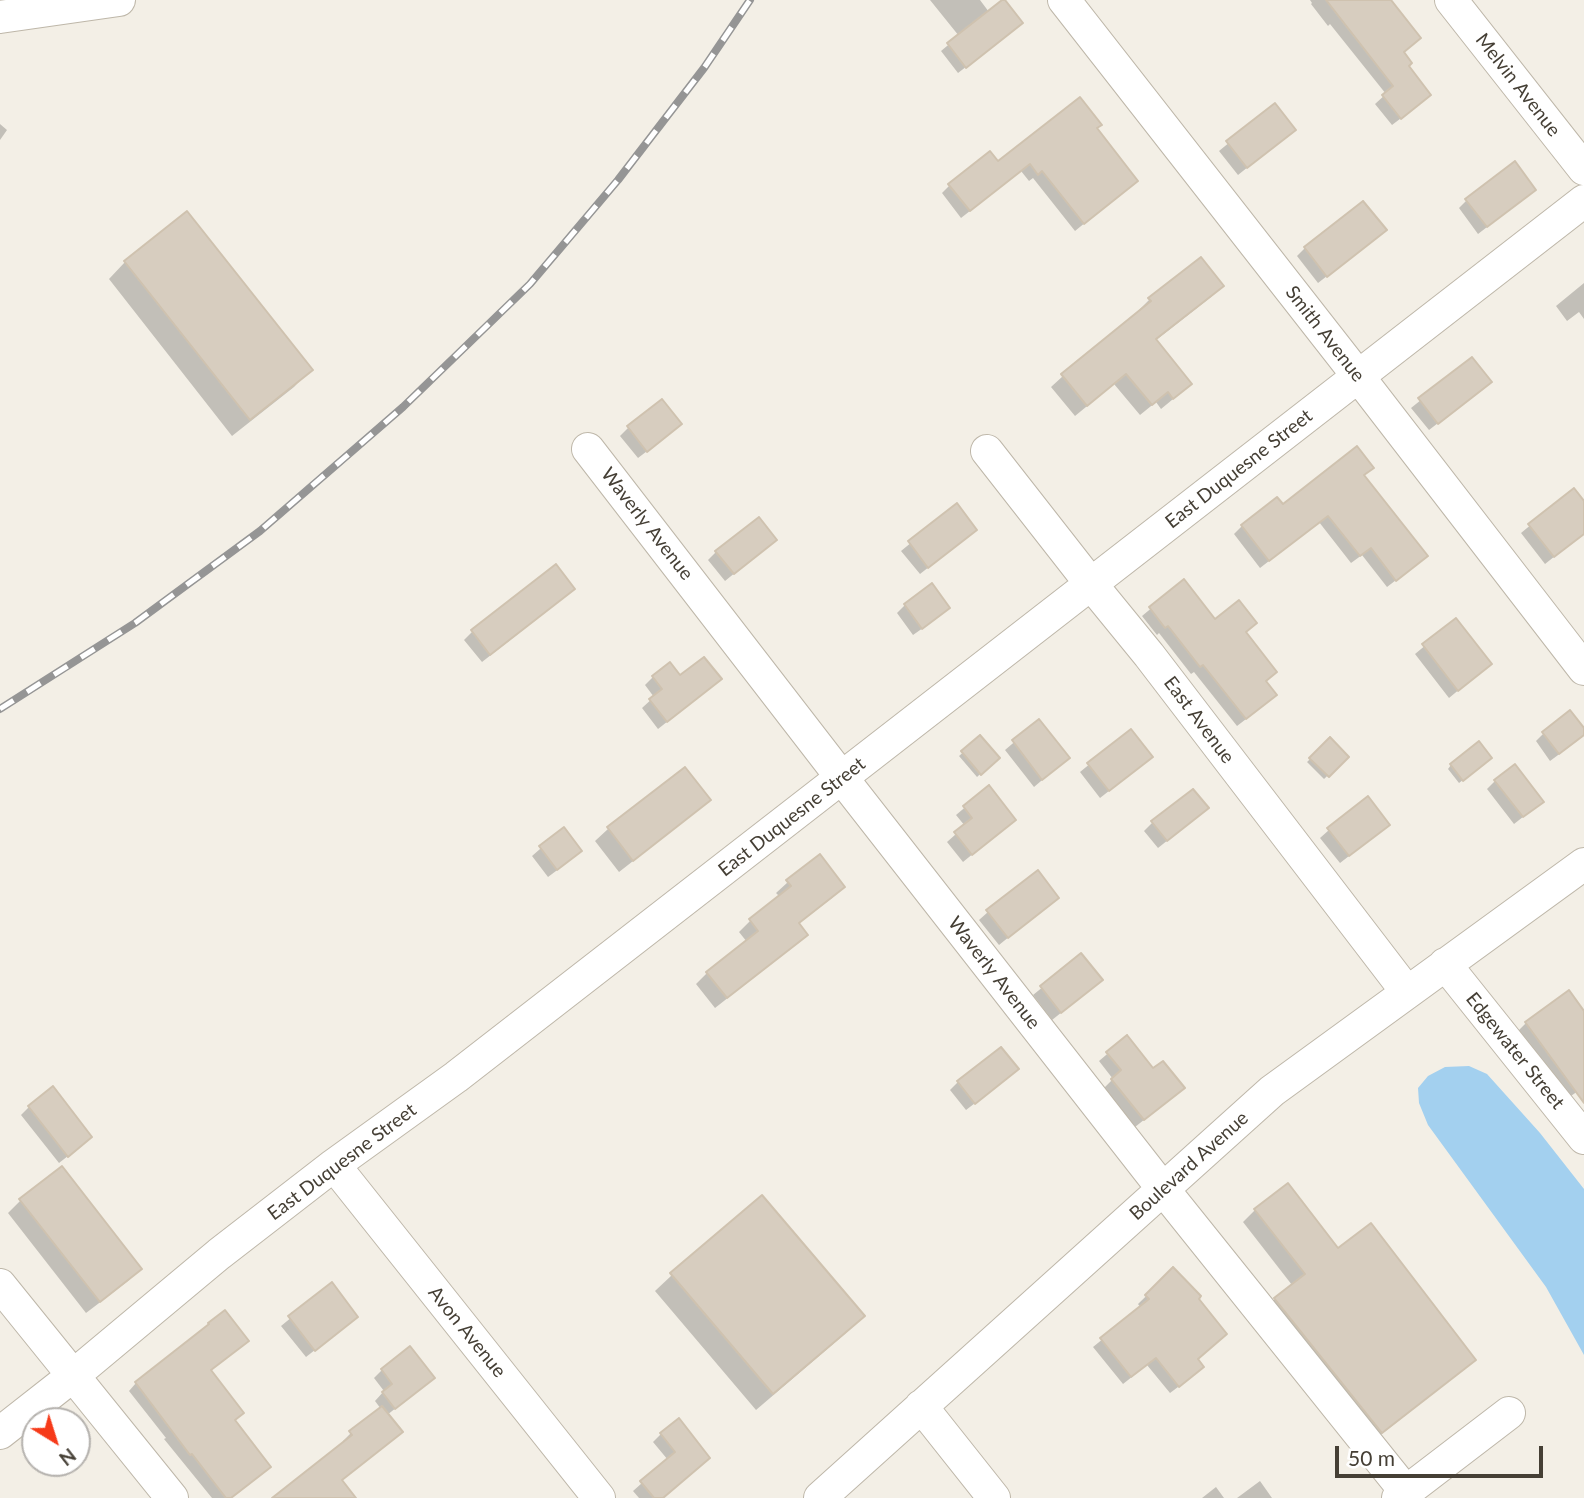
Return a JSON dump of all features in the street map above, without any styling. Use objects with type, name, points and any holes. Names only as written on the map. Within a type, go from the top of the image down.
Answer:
[{"type":"street","points":[[0,17],[119,0]]},
{"type":"street","name":"Smith Avenue","points":[[1063,0],[1584,669]]},
{"type":"street","name":"Melvin Avenue","points":[[1451,0],[1584,169]]},
{"type":"street","name":"East Duquesne Street","points":[[0,1433],[219,1254],[456,1077],[1584,201]]},
{"type":"street","name":"Waverly Avenue","points":[[588,449],[1402,1495]]},
{"type":"street","name":"East Avenue","points":[[987,451],[1158,666],[1407,992]]},
{"type":"street","name":"Boulevard Avenue","points":[[820,1498],[1272,1091],[1584,864]]},
{"type":"street","name":"Edgewater Street","points":[[1445,964],[1584,1138]]},
{"type":"street","name":"Avon Avenue","points":[[334,1166],[599,1498]]},
{"type":"street","points":[[0,1285],[172,1498]]},
{"type":"street","points":[[921,1406],[994,1498]]},
{"type":"street","points":[[1402,1495],[1509,1413]]},
{"type":"water","points":[[1469,1066],[1487,1074],[1540,1133],[1584,1189],[1584,1355],[1546,1287],[1428,1125],[1419,1103],[1418,1088],[1428,1076],[1445,1067]]},
{"type":"building","points":[[1005,0],[1023,23],[966,68],[947,43]]},
{"type":"building","points":[[1326,0],[1391,0],[1421,38],[1404,52],[1412,63],[1409,66],[1431,95],[1401,119],[1382,95],[1393,86]]},
{"type":"building","points":[[1080,97],[1102,125],[1097,128],[1138,181],[1084,224],[1042,171],[1038,175],[1030,164],[970,211],[948,184],[990,151],[998,161]]},
{"type":"building","points":[[1275,103],[1296,130],[1247,168],[1226,141]]},
{"type":"building","points":[[1515,161],[1536,190],[1487,227],[1465,199]]},
{"type":"building","points":[[1363,201],[1387,230],[1327,277],[1304,247]]},
{"type":"building","points":[[187,211],[313,370],[250,420],[124,261]]},
{"type":"building","points":[[1201,257],[1224,286],[1156,339],[1192,384],[1173,399],[1168,392],[1152,405],[1126,374],[1087,406],[1061,374],[1151,301],[1148,298]]},
{"type":"building","points":[[1472,357],[1492,382],[1438,424],[1418,398]]},
{"type":"building","points":[[662,399],[682,424],[647,452],[627,426]]},
{"type":"building","points":[[1357,446],[1374,468],[1364,475],[1428,556],[1396,581],[1371,548],[1360,556],[1328,516],[1269,561],[1241,525],[1277,497],[1283,504]]},
{"type":"building","points":[[1574,488],[1584,501],[1584,534],[1554,557],[1528,524]]},
{"type":"building","points":[[957,503],[977,530],[928,568],[908,541]]},
{"type":"building","points":[[759,517],[777,540],[734,574],[715,551]]},
{"type":"building","points":[[556,564],[575,589],[490,655],[471,630]]},
{"type":"building","points":[[1184,579],[1215,619],[1239,600],[1257,623],[1246,632],[1277,672],[1266,681],[1277,695],[1246,719],[1203,665],[1200,667],[1168,626],[1165,628],[1149,607]]},
{"type":"building","points":[[932,583],[950,608],[922,629],[904,604]]},
{"type":"building","points":[[1456,618],[1492,664],[1458,691],[1422,644]]},
{"type":"building","points":[[704,657],[722,679],[667,722],[649,699],[662,689],[652,676],[670,662],[680,675]]},
{"type":"building","points":[[1570,710],[1584,728],[1584,735],[1559,754],[1542,732]]},
{"type":"building","points":[[1039,719],[1070,758],[1042,780],[1012,740]]},
{"type":"building","points":[[1131,729],[1153,757],[1109,791],[1087,763]]},
{"type":"building","points":[[980,735],[1000,758],[981,775],[961,751]]},
{"type":"building","points":[[1330,737],[1349,757],[1329,777],[1309,758]]},
{"type":"building","points":[[1479,741],[1492,758],[1463,781],[1450,764]]},
{"type":"building","points":[[1515,764],[1544,802],[1523,817],[1494,780]]},
{"type":"building","points":[[685,767],[711,800],[633,861],[607,827]]},
{"type":"building","points":[[989,785],[1016,820],[972,855],[954,832],[972,818],[963,806]]},
{"type":"building","points":[[1193,789],[1209,808],[1167,841],[1151,821]]},
{"type":"building","points":[[1368,796],[1390,825],[1349,856],[1327,828]]},
{"type":"building","points":[[564,827],[582,851],[557,870],[539,846]]},
{"type":"building","points":[[820,854],[845,887],[799,923],[808,935],[727,998],[706,972],[758,931],[749,919],[791,886],[786,880]]},
{"type":"building","points":[[1038,870],[1059,898],[1008,938],[986,910]]},
{"type":"building","points":[[1081,953],[1103,980],[1061,1013],[1040,986]]},
{"type":"building","points":[[1569,990],[1584,1011],[1584,1103],[1525,1022]]},
{"type":"building","points":[[1127,1035],[1153,1068],[1163,1061],[1185,1088],[1144,1120],[1111,1079],[1121,1070],[1106,1052]]},
{"type":"building","points":[[1001,1047],[1019,1069],[975,1104],[957,1081]]},
{"type":"building","points":[[53,1086],[92,1137],[68,1157],[28,1106]]},
{"type":"building","points":[[62,1166],[142,1269],[100,1302],[19,1199]]},
{"type":"building","points":[[1288,1183],[1338,1248],[1371,1223],[1476,1360],[1382,1433],[1274,1298],[1305,1274],[1254,1209]]},
{"type":"building","points":[[762,1195],[865,1316],[773,1394],[670,1273]]},
{"type":"building","points":[[1173,1267],[1201,1296],[1199,1299],[1227,1334],[1198,1359],[1204,1367],[1179,1387],[1156,1358],[1131,1377],[1100,1338],[1149,1299],[1145,1295]]},
{"type":"building","points":[[332,1282],[358,1317],[315,1351],[288,1316]]},
{"type":"building","points":[[225,1310],[249,1341],[211,1370],[244,1413],[235,1420],[271,1467],[231,1498],[226,1498],[192,1454],[190,1455],[135,1382]]},
{"type":"building","points":[[410,1346],[435,1378],[395,1409],[382,1392],[392,1384],[381,1369]]},
{"type":"building","points":[[382,1406],[403,1432],[342,1480],[356,1498],[272,1498],[352,1435],[349,1431]]},
{"type":"building","points":[[679,1418],[710,1458],[663,1498],[654,1498],[640,1481],[675,1452],[660,1433]]},
{"type":"railway","points":[[0,709],[135,623],[260,531],[403,407],[530,284],[618,180],[704,68],[750,0]]}]
